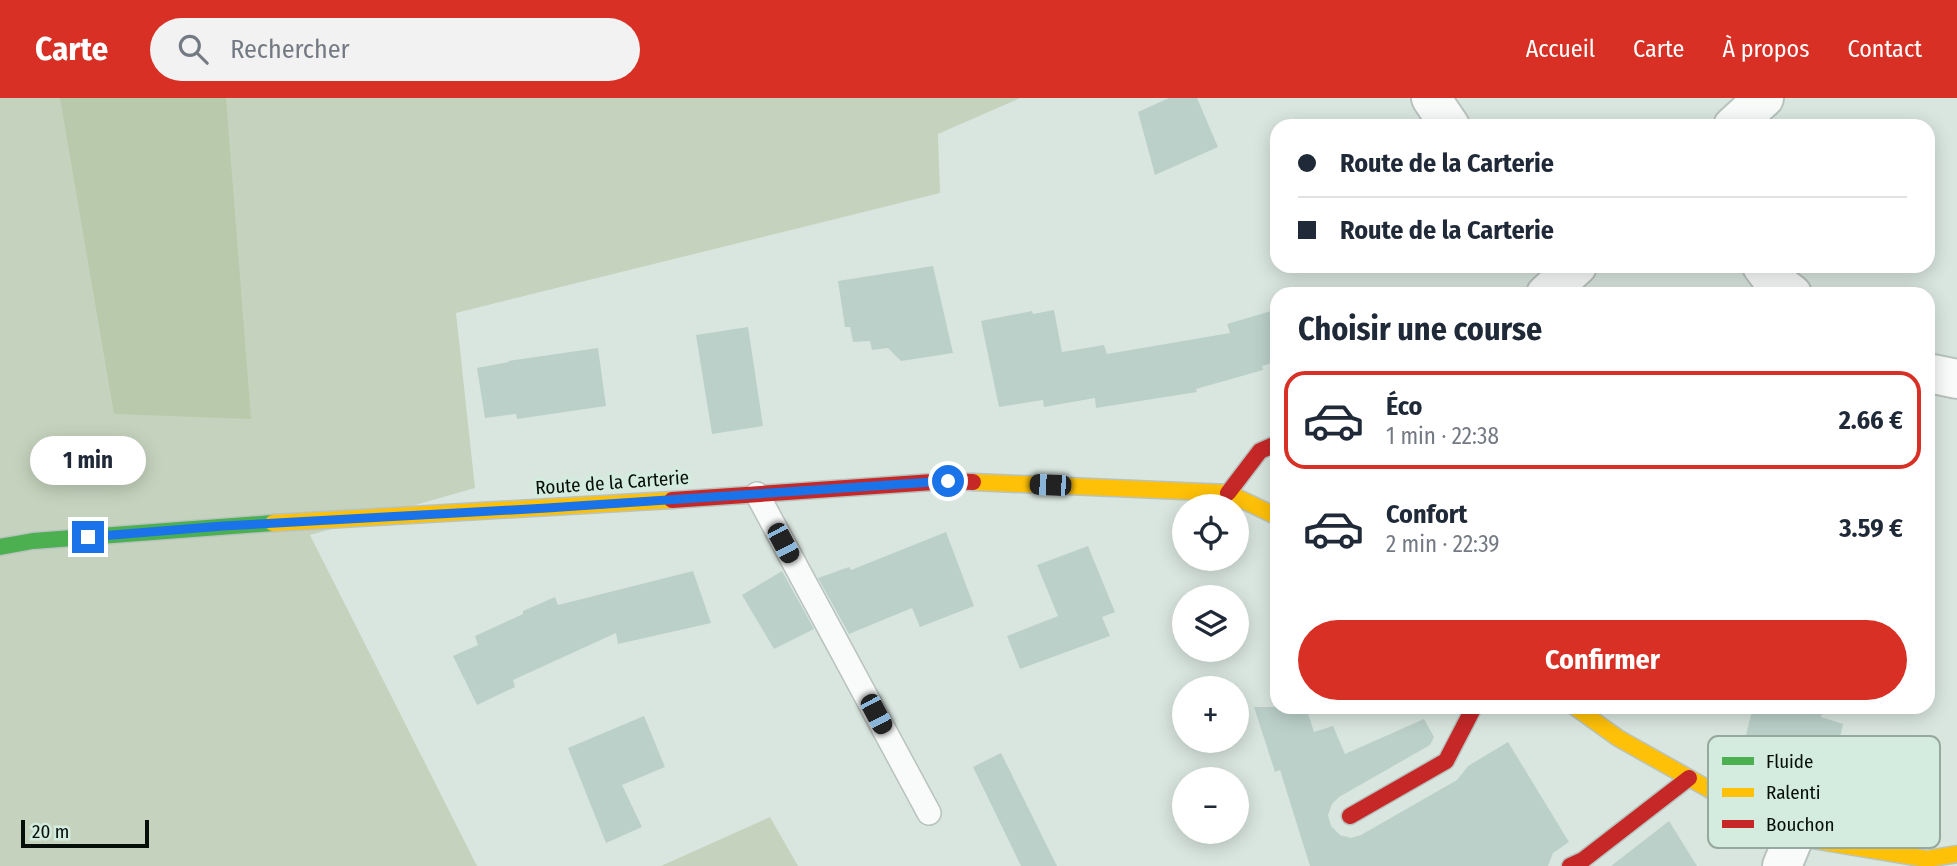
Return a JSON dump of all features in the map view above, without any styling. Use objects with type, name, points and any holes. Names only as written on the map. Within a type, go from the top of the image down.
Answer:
[{"type":"street","points":[[1432,98],[1446,119]]},
{"type":"street","points":[[1741,119],[1765,98]]},
{"type":"street","points":[[1767,273],[1783,287]]},
{"type":"street","points":[[1935,374],[1957,379]]},
{"type":"street","points":[[1270,447],[1260,451],[1228,493],[1270,513]]},
{"type":"street","name":"Route de la Carterie","points":[[0,547],[33,541],[223,526],[948,481],[1228,493]]},
{"type":"street","points":[[1350,816],[1446,761],[1470,714]]},
{"type":"street","points":[[1592,714],[1613,723],[1708,792]]},
{"type":"street","points":[[1570,866],[1583,860],[1689,778]]},
{"type":"street","points":[[1788,852],[1927,859],[1957,854]]},
{"type":"lane","points":[[757,494],[929,813]]},
{"type":"green space","points":[[0,98],[1020,98],[938,134],[940,193],[456,313],[475,488],[310,535],[477,866],[0,866]]},
{"type":"green space","points":[[60,98],[226,98],[251,419],[114,414]]},
{"type":"green space","points":[[770,817],[798,866],[661,866]]},
{"type":"building","points":[[1169,98],[1197,98],[1218,147],[1155,175],[1138,112]]},
{"type":"building","points":[[933,266],[953,353],[901,361],[888,348],[872,350],[870,341],[853,342],[850,327],[845,327],[838,281]]},
{"type":"building","points":[[1054,310],[1062,352],[1104,345],[1107,354],[1230,333],[1227,324],[1270,311],[1270,364],[1262,366],[1263,370],[1196,389],[1197,392],[1096,408],[1095,398],[1044,407],[1043,400],[999,407],[981,321],[1032,311],[1033,314]]},
{"type":"building","points":[[748,327],[763,426],[712,434],[696,335]]},
{"type":"building","points":[[598,348],[606,406],[517,419],[516,414],[485,418],[477,368]]},
{"type":"building","points":[[946,532],[974,606],[920,627],[912,608],[849,634],[818,578],[849,567],[851,570]]},
{"type":"building","points":[[1088,546],[1115,612],[1102,617],[1110,636],[1020,669],[1007,636],[1058,616],[1037,565]]},
{"type":"building","points":[[693,571],[711,623],[618,644],[616,633],[513,680],[515,687],[477,705],[453,656],[478,645],[475,636],[555,597],[558,605]]},
{"type":"building","points":[[782,571],[814,629],[774,649],[742,595]]},
{"type":"building","points":[[1254,707],[1270,707],[1270,714],[1308,714],[1314,732],[1333,726],[1345,754],[1424,719],[1434,737],[1430,745],[1339,797],[1332,804],[1328,815],[1331,826],[1340,835],[1351,838],[1361,835],[1457,780],[1468,766],[1508,742],[1569,842],[1553,853],[1548,866],[1310,866],[1280,770],[1275,772]]},
{"type":"building","points":[[1751,714],[1822,714],[1821,717],[1843,724],[1840,736],[1746,736]]},
{"type":"building","points":[[644,716],[665,767],[622,785],[642,827],[606,843],[568,748]]},
{"type":"building","points":[[1001,753],[1057,866],[1021,866],[973,767]]},
{"type":"building","points":[[1669,821],[1697,866],[1611,866]]},
{"type":"traffic: fast","points":[[0,547],[33,541],[273,523]]},
{"type":"traffic: slow","points":[[973,482],[1228,493],[1270,513]]},
{"type":"traffic: slow","points":[[273,523],[672,500]]},
{"type":"traffic: slow","points":[[1585,714],[1618,738],[1708,789]]},
{"type":"traffic: slow","points":[[1860,848],[1927,859],[1957,854]]},
{"type":"traffic: jam","points":[[1228,493],[1260,451],[1270,447]]},
{"type":"traffic: jam","points":[[672,500],[948,481],[973,482]]},
{"type":"traffic: jam","points":[[1350,816],[1446,761],[1470,714]]},
{"type":"traffic: jam","points":[[1570,866],[1583,860],[1689,778]]},
{"type":"route","points":[[88,537],[223,526],[547,508],[948,481]]}]
